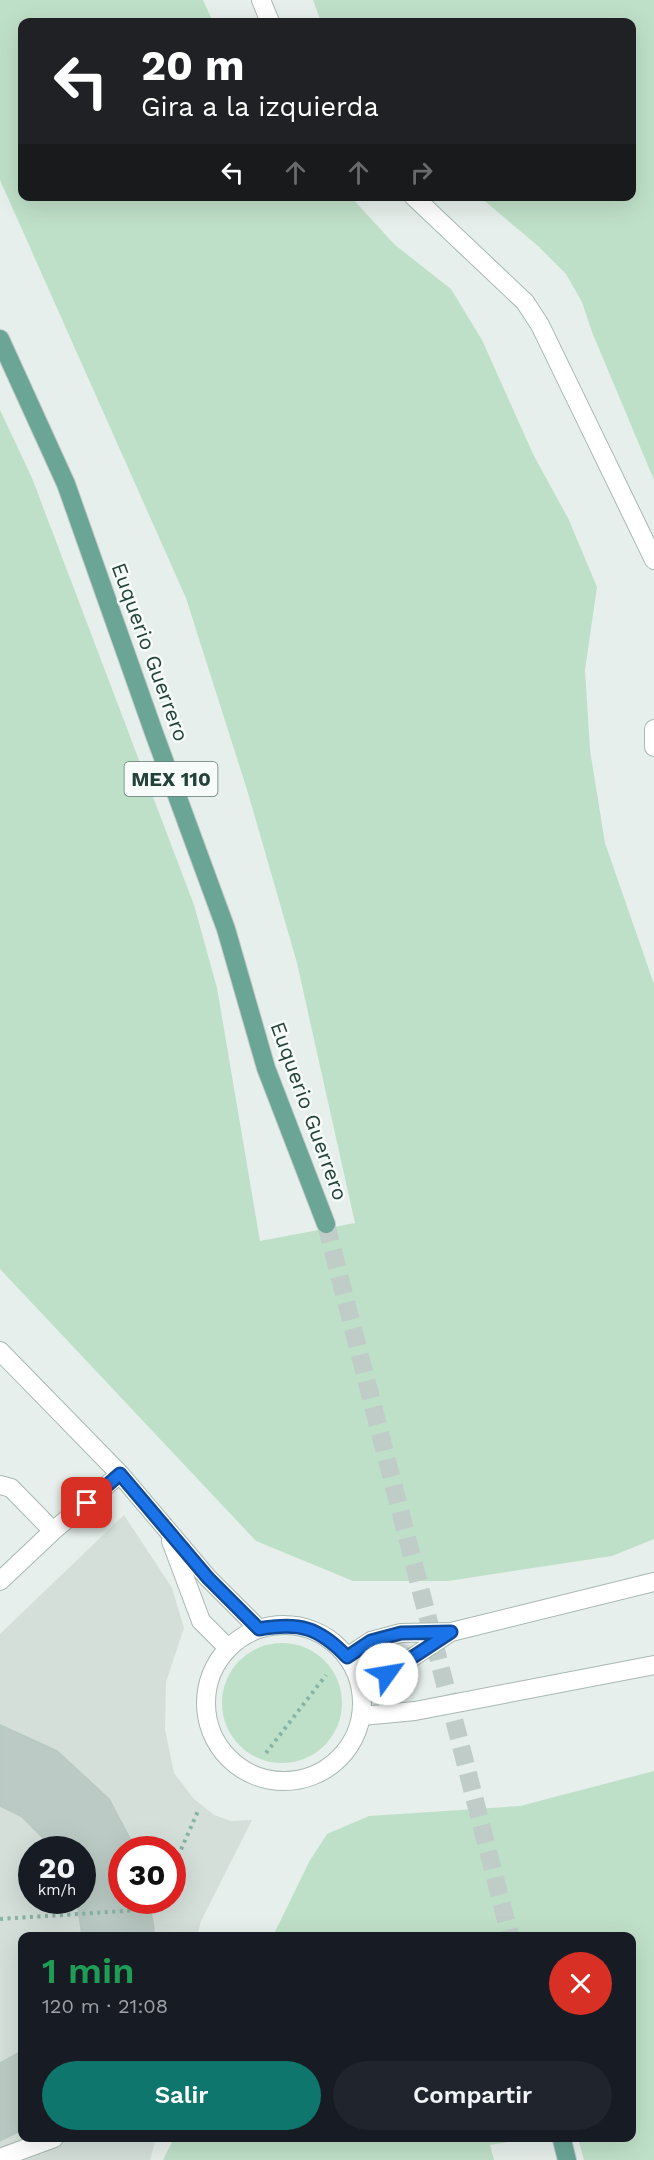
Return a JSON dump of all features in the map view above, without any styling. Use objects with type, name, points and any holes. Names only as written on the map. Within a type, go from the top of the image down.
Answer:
[{"type":"main road","name":"Euquerio Guerrero","points":[[0,339],[66,484],[226,928],[266,1068],[326,1224]]},
{"type":"main road","points":[[562,2142],[567,2160]]},
{"type":"street","points":[[261,0],[268,18]]},
{"type":"street","points":[[418,201],[525,302],[540,325],[654,560]]},
{"type":"street","points":[[654,729],[654,747]]},
{"type":"street","points":[[0,1351],[120,1474],[208,1578],[259,1629]]},
{"type":"street","points":[[0,1581],[53,1531],[120,1474]]},
{"type":"street","points":[[0,1485],[11,1488],[53,1531]]},
{"type":"street","points":[[165,1526],[201,1621],[228,1648]]},
{"type":"street","points":[[347,1657],[371,1641],[401,1633],[451,1632],[654,1582]]},
{"type":"street","points":[[283,1625],[308,1629],[330,1640],[347,1657],[357,1675],[362,1695],[362,1716],[353,1742],[336,1763],[313,1777],[287,1782],[260,1778],[236,1766],[218,1746],[207,1722],[205,1695],[212,1670],[228,1648],[243,1636],[259,1629],[283,1625]]},
{"type":"street","points":[[362,1695],[387,1674],[451,1632]]},
{"type":"street","points":[[362,1716],[415,1711],[654,1665]]},
{"type":"street","points":[[0,2158],[43,2142]]},
{"type":"path","points":[[266,1753],[326,1675]]},
{"type":"path","points":[[186,1838],[198,1811]]},
{"type":"path","points":[[0,1919],[108,1912]]},
{"type":"shaded area","points":[[124,1515],[172,1588],[184,1628],[166,1682],[165,1729],[174,1773],[194,1799],[214,1815],[231,1821],[252,1820],[201,1921],[198,1932],[18,1932],[18,2142],[155,2142],[150,2160],[0,2160],[0,1634]]},
{"type":"green space","points":[[0,0],[203,0],[211,18],[18,18],[18,201],[355,201],[395,245],[451,289],[482,340],[534,456],[568,518],[597,587],[585,670],[590,750],[605,843],[654,984],[654,1539],[612,1556],[448,1581],[353,1581],[256,1541],[0,1269],[0,410],[32,478],[194,905],[217,988],[260,1241],[355,1223],[297,963],[248,793],[186,598],[0,180]]},
{"type":"green space","points":[[313,0],[654,0],[654,480],[592,332],[582,302],[566,274],[538,246],[485,201],[636,201],[636,18],[320,18]]},
{"type":"green space","points":[[282,1643],[305,1647],[325,1660],[338,1680],[342,1703],[338,1726],[325,1746],[305,1759],[282,1763],[259,1759],[239,1746],[226,1726],[222,1703],[226,1680],[239,1660],[259,1647]]},
{"type":"green space","points":[[654,1771],[654,2160],[584,2160],[579,2142],[636,2142],[636,1932],[275,1932],[309,1862],[327,1834],[369,1816],[520,1806]]},
{"type":"green space","points":[[172,2142],[509,2142],[490,2145],[494,2160],[163,2160]]},
{"type":"building","points":[[0,1725],[57,1751],[109,1799],[129,1836],[108,1836],[108,1914],[151,1914],[154,1932],[81,1932],[79,1914],[96,1914],[96,1836],[41,1836],[21,1816],[0,1806]]},
{"type":"building","points":[[18,2053],[18,2132],[0,2141],[0,2063]]},
{"type":"tunnel","points":[[326,1224],[509,1932]]},
{"type":"route","points":[[87,1503],[120,1474],[208,1578],[259,1629],[283,1625],[308,1629],[330,1640],[347,1657],[371,1641],[401,1633],[451,1632],[387,1674]]}]
